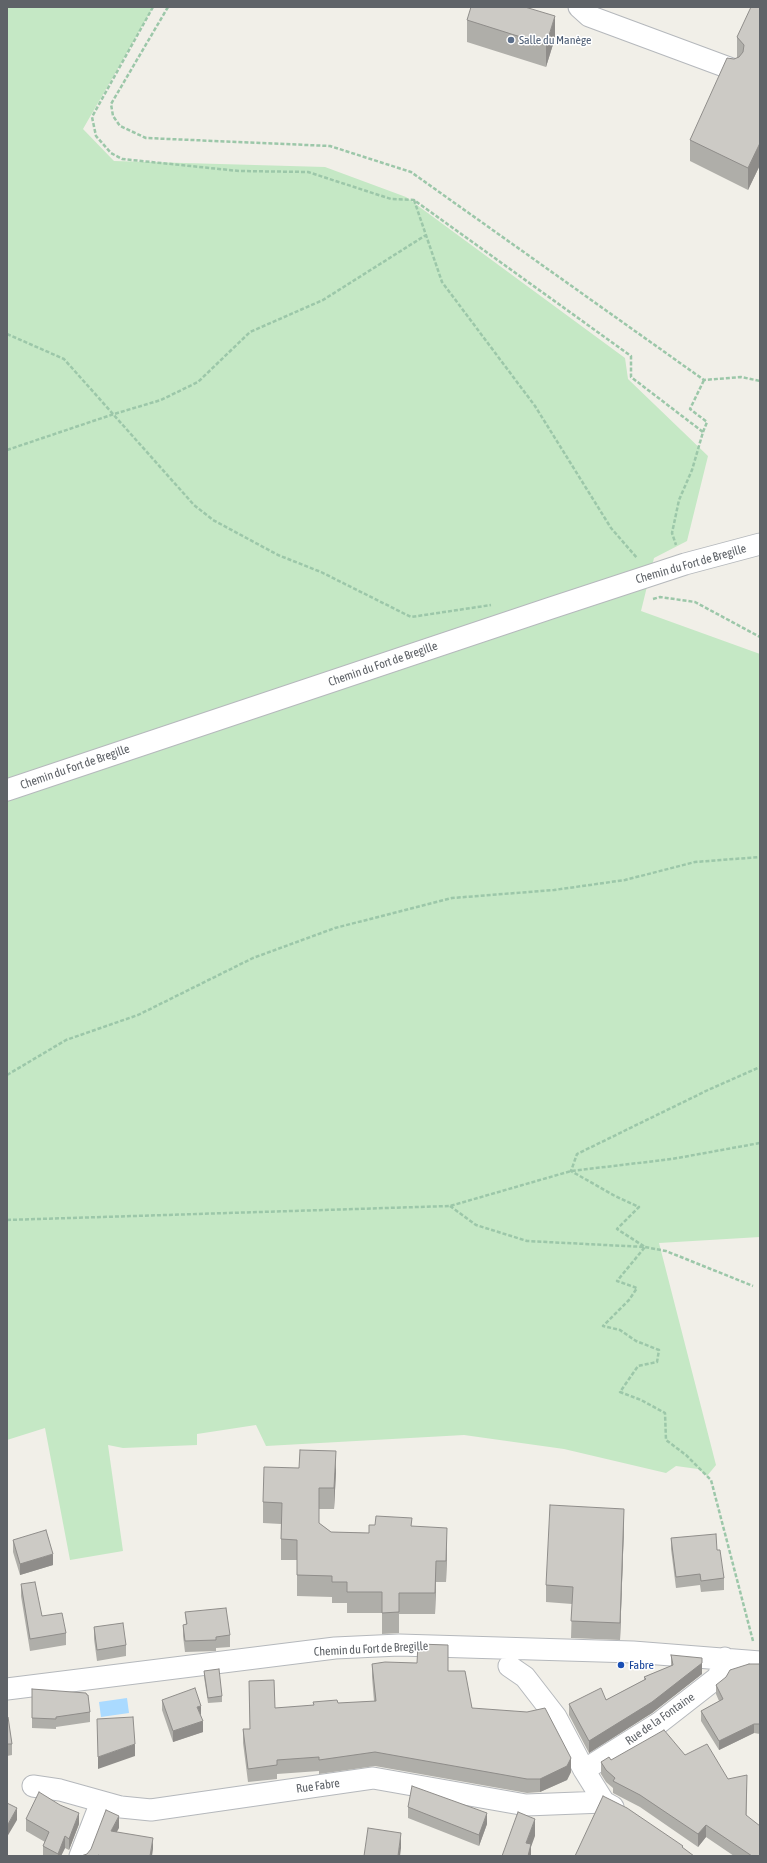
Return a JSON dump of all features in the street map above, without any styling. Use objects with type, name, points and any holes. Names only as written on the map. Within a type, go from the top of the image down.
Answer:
[{"type":"street","points":[[579,7],[589,16],[732,70]]},
{"type":"street","name":"Chemin du Fort de Bregille","points":[[7,790],[652,575],[760,544]]},
{"type":"street","name":"Chemin du Fort de Bregille","points":[[7,1689],[335,1648],[399,1645],[633,1652],[725,1658],[757,1652]]},
{"type":"street","name":"Rue de la Fontaine","points":[[584,1770],[659,1723],[718,1677],[725,1658]]},
{"type":"street","points":[[509,1666],[525,1677],[556,1717],[584,1770],[604,1802],[633,1818]]},
{"type":"street","name":"Rue Fabre","points":[[33,1786],[60,1790],[121,1807],[151,1810],[373,1778],[526,1805],[604,1802]]},
{"type":"street","points":[[80,1856],[101,1802]]},
{"type":"path","points":[[153,7],[92,117],[96,136],[110,153],[122,159],[239,171],[308,172],[392,199],[414,200],[631,356],[631,376],[703,432]]},
{"type":"path","points":[[168,7],[112,104],[113,116],[120,126],[146,138],[330,146],[411,172],[704,380],[741,377],[760,381]]},
{"type":"path","points":[[414,200],[442,282],[535,406],[611,528],[652,575]]},
{"type":"path","points":[[7,450],[161,400],[198,382],[250,332],[324,300],[426,235]]},
{"type":"path","points":[[7,334],[64,359],[194,505],[212,520],[278,555],[321,572],[411,617],[488,604],[496,605]]},
{"type":"path","points":[[686,564],[679,553],[672,533],[679,500],[692,470],[707,422],[690,409],[704,380]]},
{"type":"path","points":[[646,600],[660,597],[695,602],[760,637]]},
{"type":"path","points":[[7,1076],[66,1040],[138,1015],[253,958],[335,928],[452,898],[554,890],[625,880],[695,862],[760,857]]},
{"type":"path","points":[[571,1171],[577,1154],[760,1066]]},
{"type":"path","points":[[7,1220],[450,1206],[571,1171],[672,1159],[760,1143]]},
{"type":"path","points":[[571,1171],[615,1196],[639,1207],[616,1229],[645,1247]]},
{"type":"path","points":[[450,1206],[476,1225],[527,1241],[645,1247],[666,1251],[753,1286]]},
{"type":"path","points":[[645,1247],[617,1281],[636,1288],[629,1300],[603,1326],[620,1330],[636,1342],[659,1350],[657,1362],[638,1366],[620,1392],[641,1400],[665,1413],[666,1440],[686,1455],[711,1480],[757,1652]]},
{"type":"green space","points":[[7,7],[153,7],[83,129],[114,161],[325,167],[406,197],[625,358],[628,379],[708,456],[687,541],[654,558],[641,611],[760,654],[760,1237],[659,1243],[716,1465],[707,1476],[698,1469],[676,1466],[666,1473],[564,1449],[464,1435],[266,1446],[256,1425],[197,1434],[197,1445],[123,1448],[108,1445],[123,1551],[70,1560],[45,1428],[7,1440]]},
{"type":"water","points":[[127,1698],[129,1713],[101,1717],[99,1702]]},
{"type":"building","points":[[471,7],[525,7],[555,16],[546,45],[467,20]]},
{"type":"building","points":[[751,7],[760,7],[760,143],[748,168],[690,140],[727,58],[734,59],[739,57],[743,52],[744,45],[737,37]]},
{"type":"building","points":[[300,1450],[336,1451],[334,1488],[319,1488],[319,1523],[331,1532],[369,1533],[369,1525],[375,1525],[376,1516],[412,1518],[411,1526],[447,1528],[446,1561],[436,1561],[435,1593],[399,1593],[399,1612],[382,1613],[382,1592],[347,1592],[347,1582],[332,1582],[332,1576],[297,1575],[297,1540],[281,1539],[282,1503],[263,1502],[264,1467],[299,1468]]},
{"type":"building","points":[[550,1505],[624,1509],[620,1623],[571,1621],[573,1587],[546,1585]]},
{"type":"building","points":[[46,1530],[53,1554],[20,1564],[13,1540]]},
{"type":"building","points":[[716,1534],[717,1550],[720,1550],[724,1578],[701,1581],[700,1574],[676,1577],[671,1538]]},
{"type":"building","points":[[35,1582],[42,1616],[62,1613],[66,1633],[30,1639],[21,1584]]},
{"type":"building","points":[[226,1608],[230,1635],[216,1637],[216,1640],[185,1641],[183,1625],[187,1624],[185,1612]]},
{"type":"building","points":[[123,1623],[126,1645],[97,1650],[94,1627]]},
{"type":"building","points":[[418,1644],[448,1645],[448,1671],[465,1671],[472,1708],[527,1712],[545,1708],[571,1758],[567,1766],[540,1779],[527,1779],[375,1752],[319,1760],[319,1757],[277,1760],[277,1765],[248,1769],[243,1729],[250,1729],[249,1681],[274,1680],[275,1708],[314,1705],[313,1702],[337,1700],[338,1703],[376,1701],[372,1664],[385,1662],[417,1663]]},
{"type":"building","points":[[671,1655],[702,1658],[702,1663],[652,1702],[589,1741],[569,1704],[601,1688],[606,1700],[646,1679],[644,1677],[673,1665]]},
{"type":"building","points":[[749,1664],[760,1664],[760,1724],[754,1724],[719,1741],[701,1711],[723,1699],[716,1685],[726,1677],[730,1670]]},
{"type":"building","points":[[219,1669],[222,1696],[208,1698],[204,1671]]},
{"type":"building","points":[[195,1688],[201,1706],[197,1707],[203,1721],[173,1731],[162,1700]]},
{"type":"building","points":[[32,1689],[86,1693],[88,1695],[90,1712],[56,1717],[56,1719],[32,1718]]},
{"type":"building","points":[[8,1717],[12,1744],[7,1744]]},
{"type":"building","points":[[133,1717],[135,1744],[98,1757],[97,1719]]},
{"type":"building","points":[[664,1730],[685,1755],[707,1744],[728,1779],[747,1775],[746,1815],[760,1826],[760,1856],[752,1856],[706,1825],[698,1834],[640,1795],[613,1781],[615,1778],[606,1770],[601,1762],[609,1757],[611,1760]]},
{"type":"building","points":[[412,1786],[487,1813],[479,1835],[408,1807]]},
{"type":"building","points":[[39,1792],[60,1805],[79,1813],[69,1839],[65,1836],[58,1854],[43,1846],[49,1832],[26,1819]]},
{"type":"building","points":[[603,1796],[627,1808],[683,1846],[682,1847],[694,1856],[575,1856]]},
{"type":"building","points":[[7,1803],[17,1808],[7,1826]]},
{"type":"building","points":[[106,1810],[119,1816],[111,1831],[153,1838],[150,1856],[81,1856],[87,1854],[91,1849]]},
{"type":"building","points":[[518,1812],[535,1819],[526,1843],[531,1844],[528,1856],[502,1856]]},
{"type":"building","points":[[368,1828],[401,1833],[398,1856],[364,1856]]},
{"type":"place","name":"Salle du Manège","points":[[511,40]]},
{"type":"place","name":"Fabre","points":[[621,1665]]}]
